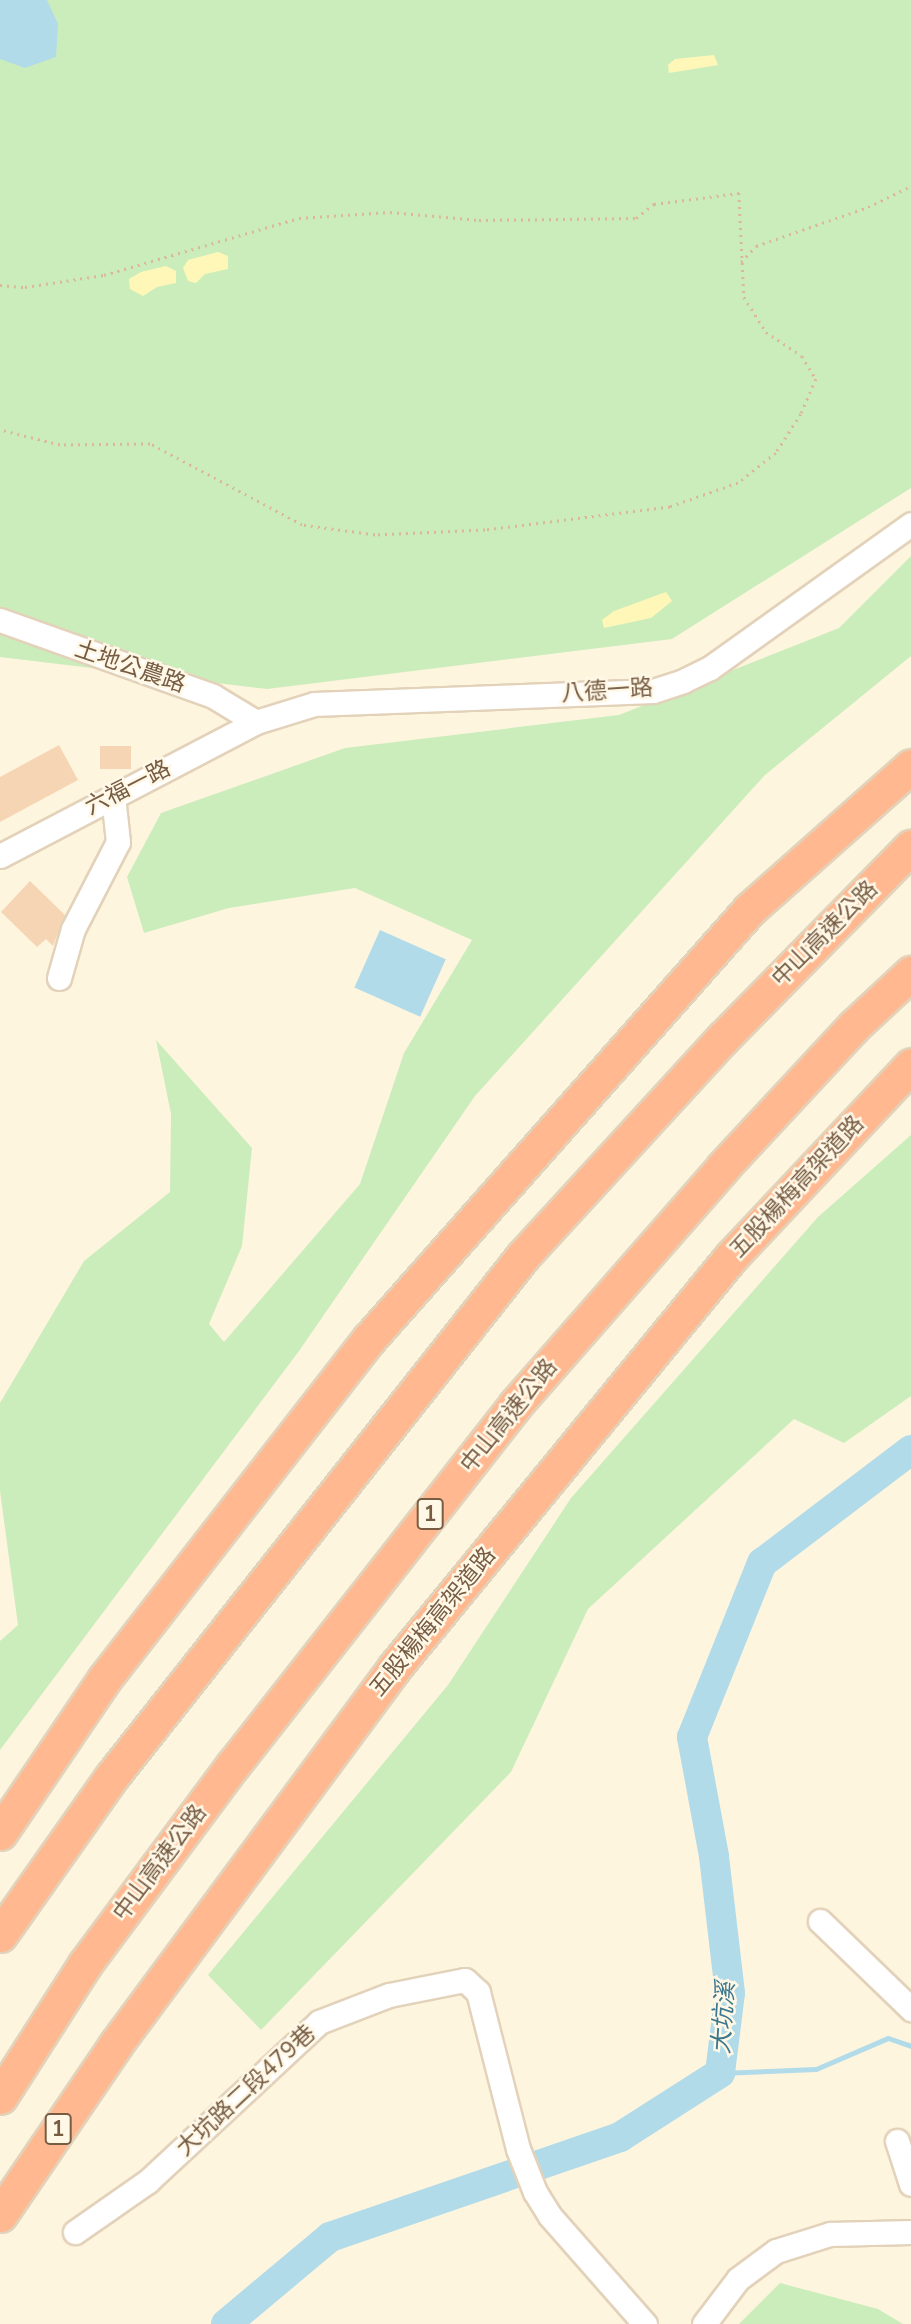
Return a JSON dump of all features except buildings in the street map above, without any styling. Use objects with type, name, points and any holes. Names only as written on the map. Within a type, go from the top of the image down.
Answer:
[{"type":"highway","points":[[0,1833],[105,1678],[369,1339],[750,909],[911,766]]},
{"type":"highway","name":"中山高速公路","points":[[0,1936],[113,1775],[523,1256],[723,1038],[911,847]]},
{"type":"highway","name":"中山高速公路","points":[[0,2097],[85,1964],[233,1765],[515,1405],[723,1167],[854,1026],[911,973]]},
{"type":"highway","name":"五股楊梅高架道路","points":[[0,2215],[116,2043],[394,1668],[731,1257],[911,1065]]},
{"type":"street","name":"八德一路","points":[[256,722],[314,704],[653,691],[710,668],[911,524]]},
{"type":"street","name":"土地公農路","points":[[0,620],[213,696],[256,722]]},
{"type":"street","name":"六福一路","points":[[0,856],[256,722]]},
{"type":"street","points":[[59,978],[73,929],[118,842],[113,796]]},
{"type":"street","points":[[820,1921],[911,2009]]},
{"type":"street","name":"大坑路二段479巷","points":[[75,2232],[148,2181],[319,2022],[389,1995],[465,1980],[478,1992],[518,2149],[535,2192],[550,2216],[645,2324]]},
{"type":"street","points":[[897,2141],[911,2184]]},
{"type":"street","points":[[704,2324],[738,2279],[776,2251],[830,2234],[911,2232]]},
{"type":"path","points":[[741,262],[756,246],[868,207],[911,186]]},
{"type":"path","points":[[0,285],[25,287],[104,275],[299,218],[390,212],[479,220],[636,218],[654,204],[739,193],[744,297],[766,332],[802,356],[816,379],[801,414],[776,453],[738,483],[670,508],[485,530],[375,535],[302,525],[150,444],[60,445],[0,430]]},
{"type":"green space","points":[[0,0],[911,0],[911,488],[672,639],[267,689],[0,657]]},
{"type":"green space","points":[[911,556],[911,656],[765,775],[475,1096],[299,1351],[0,1750],[0,1641],[18,1625],[0,1491],[0,1403],[84,1261],[170,1192],[171,1114],[156,1040],[252,1148],[242,1246],[209,1324],[224,1342],[360,1184],[404,1053],[472,940],[355,888],[229,908],[144,933],[127,877],[161,813],[345,748],[619,715],[839,628]]},
{"type":"green space","points":[[911,1135],[911,1396],[844,1443],[794,1419],[588,1609],[511,1772],[261,2030],[208,1975],[448,1685],[571,1498],[818,1217]]},
{"type":"green space","points":[[780,2283],[878,2309],[903,2324],[739,2324]]},
{"type":"sand","points":[[714,55],[718,65],[669,73],[668,65],[675,59]]},
{"type":"sand","points":[[218,252],[228,256],[228,269],[205,274],[196,283],[188,281],[183,268],[188,260]]},
{"type":"sand","points":[[166,266],[176,271],[176,283],[157,287],[143,296],[130,289],[129,279],[141,272]]},
{"type":"sand","points":[[666,592],[672,601],[651,618],[604,628],[602,620],[614,611]]},
{"type":"water","points":[[0,0],[47,0],[58,24],[56,57],[25,68],[0,59]]},
{"type":"water","points":[[380,930],[446,959],[420,1017],[354,988]]},
{"type":"waterway","name":"大坑溪","points":[[226,2324],[330,2237],[620,2137],[720,2073],[730,1993],[714,1856],[692,1737],[762,1563],[911,1450]]},
{"type":"waterway","points":[[720,2073],[816,2069],[888,2038],[911,2046]]}]
